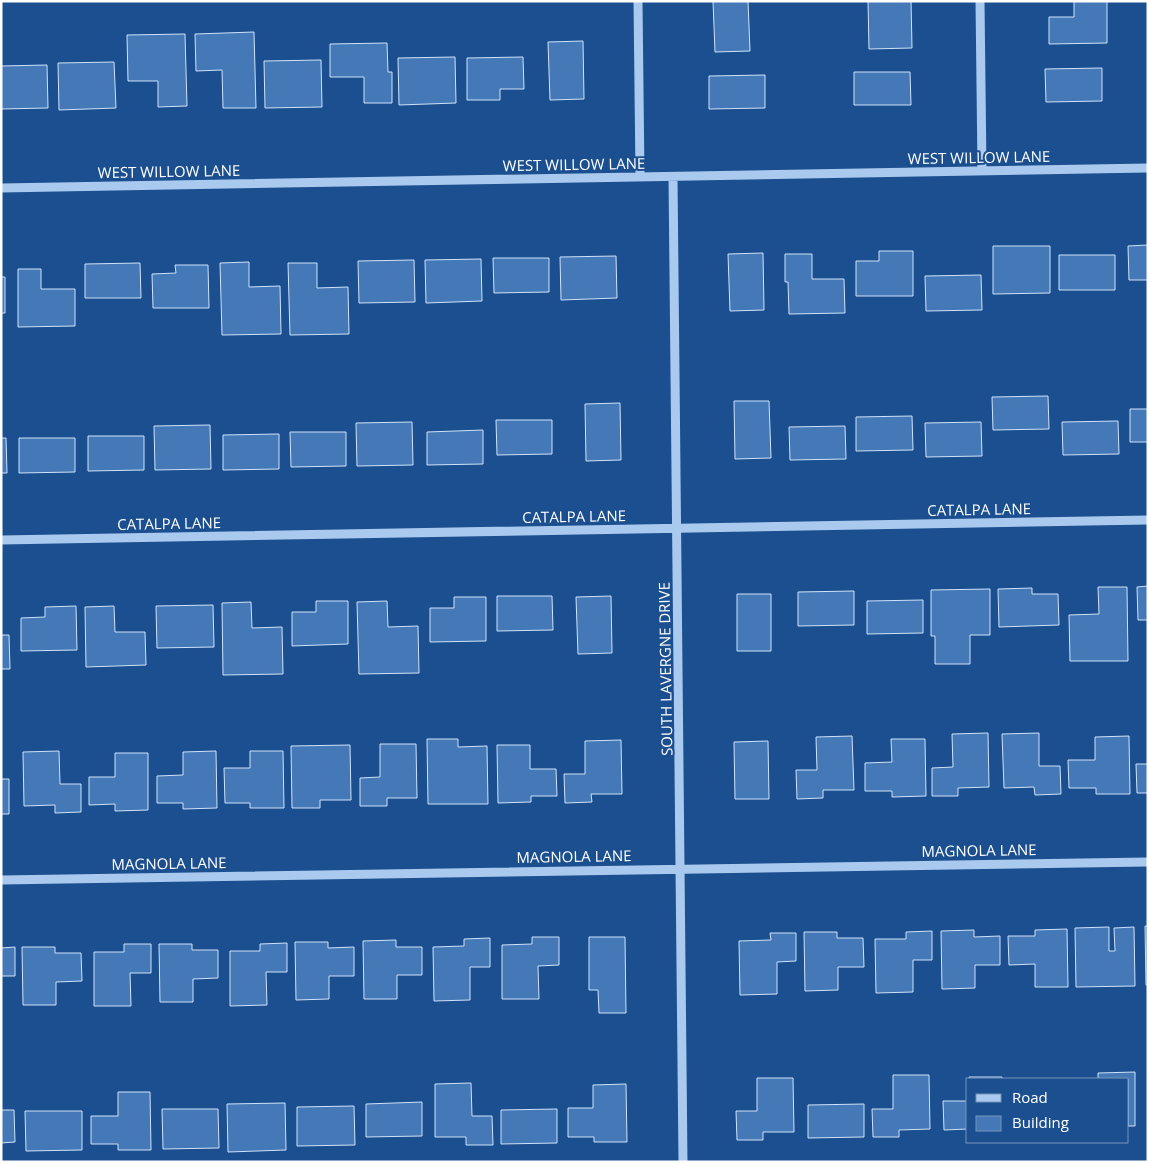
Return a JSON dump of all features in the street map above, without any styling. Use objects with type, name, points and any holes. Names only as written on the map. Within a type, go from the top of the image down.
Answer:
[{"type":"street","points":[[638,1],[640,177]]},
{"type":"street","points":[[980,1],[982,170]]},
{"type":"street","name":"WEST WILLOW LANE","points":[[1,188],[1148,168]]},
{"type":"street","name":"SOUTH LAVERGNE DRIVE","points":[[674,177],[683,1162]]},
{"type":"street","name":"CATALPA LANE","points":[[1,540],[1148,520]]},
{"type":"street","name":"MAGNOLA LANE","points":[[1,880],[1148,862]]},
{"type":"building","points":[[713,1],[748,1],[750,51],[715,52]]},
{"type":"building","points":[[868,1],[911,1],[912,48],[869,49]]},
{"type":"building","points":[[1074,1],[1107,1],[1107,43],[1049,44],[1049,17],[1074,17]]},
{"type":"building","points":[[254,32],[256,108],[223,108],[222,70],[196,71],[195,34]]},
{"type":"building","points":[[185,34],[187,106],[158,107],[158,81],[128,81],[127,35]]},
{"type":"building","points":[[583,41],[584,99],[550,100],[548,42]]},
{"type":"building","points":[[387,43],[388,72],[392,72],[392,103],[364,103],[364,77],[330,77],[330,44]]},
{"type":"building","points":[[455,57],[456,103],[399,105],[398,58]]},
{"type":"building","points":[[523,57],[524,89],[500,89],[500,100],[467,100],[467,58]]},
{"type":"building","points":[[321,60],[322,107],[265,108],[264,61]]},
{"type":"building","points":[[114,62],[116,108],[59,110],[58,63]]},
{"type":"building","points":[[47,65],[48,108],[1,109],[1,66]]},
{"type":"building","points":[[1102,68],[1102,101],[1046,102],[1045,69]]},
{"type":"building","points":[[854,72],[910,72],[911,105],[854,105]]},
{"type":"building","points":[[765,75],[765,108],[709,109],[709,76]]},
{"type":"building","points":[[1148,245],[1148,280],[1129,280],[1128,246]]},
{"type":"building","points":[[993,246],[1050,246],[1050,293],[993,294]]},
{"type":"building","points":[[879,251],[913,251],[913,296],[856,296],[856,261],[879,261]]},
{"type":"building","points":[[763,253],[764,310],[730,311],[728,254]]},
{"type":"building","points":[[785,254],[812,254],[812,279],[844,279],[845,313],[789,314],[788,282],[785,282]]},
{"type":"building","points":[[1059,255],[1115,255],[1115,290],[1059,290]]},
{"type":"building","points":[[616,256],[617,298],[561,300],[560,257]]},
{"type":"building","points":[[493,258],[549,258],[549,292],[494,293]]},
{"type":"building","points":[[481,259],[482,301],[426,303],[425,260]]},
{"type":"building","points":[[414,260],[415,302],[359,303],[358,261]]},
{"type":"building","points":[[249,262],[249,287],[280,286],[281,334],[222,335],[220,263]]},
{"type":"building","points":[[140,263],[141,298],[85,298],[85,264]]},
{"type":"building","points":[[288,263],[317,263],[317,288],[348,287],[349,334],[290,335]]},
{"type":"building","points":[[175,265],[208,265],[209,308],[153,308],[152,274],[176,273]]},
{"type":"building","points":[[18,269],[41,269],[41,289],[75,289],[75,326],[18,327]]},
{"type":"building","points":[[981,275],[982,310],[926,311],[925,276]]},
{"type":"building","points":[[1,277],[5,277],[5,313],[1,313]]},
{"type":"building","points":[[1048,396],[1049,429],[993,430],[992,397]]},
{"type":"building","points":[[734,401],[769,401],[771,458],[735,459]]},
{"type":"building","points":[[620,403],[621,460],[586,461],[585,404]]},
{"type":"building","points":[[1130,409],[1148,409],[1148,442],[1130,442]]},
{"type":"building","points":[[912,416],[913,450],[856,451],[856,417]]},
{"type":"building","points":[[496,420],[552,420],[552,454],[497,455]]},
{"type":"building","points":[[1118,421],[1119,454],[1063,455],[1062,422]]},
{"type":"building","points":[[412,422],[413,465],[357,466],[356,423]]},
{"type":"building","points":[[981,422],[982,456],[926,457],[925,423]]},
{"type":"building","points":[[210,425],[211,469],[155,470],[154,426]]},
{"type":"building","points":[[845,426],[846,459],[790,460],[789,427]]},
{"type":"building","points":[[483,430],[483,464],[427,465],[427,432]]},
{"type":"building","points":[[290,432],[346,432],[346,466],[291,467]]},
{"type":"building","points":[[279,434],[279,469],[223,470],[223,435]]},
{"type":"building","points":[[88,436],[144,436],[144,470],[88,471]]},
{"type":"building","points":[[1,438],[6,438],[7,473],[1,473]]},
{"type":"building","points":[[19,438],[75,438],[75,472],[19,473]]},
{"type":"building","points":[[1148,586],[1148,620],[1138,620],[1137,587]]},
{"type":"building","points":[[1098,587],[1127,587],[1128,661],[1070,661],[1069,615],[1099,614]]},
{"type":"building","points":[[1032,588],[1032,594],[1058,594],[1059,625],[999,627],[998,589]]},
{"type":"building","points":[[990,589],[990,635],[970,635],[970,664],[935,664],[935,636],[931,636],[931,590]]},
{"type":"building","points":[[854,591],[854,625],[798,626],[798,592]]},
{"type":"building","points":[[737,594],[771,594],[771,651],[737,651]]},
{"type":"building","points":[[497,596],[552,596],[553,630],[497,631]]},
{"type":"building","points":[[611,596],[612,653],[578,654],[576,597]]},
{"type":"building","points":[[454,597],[486,597],[486,641],[430,642],[430,608],[454,608]]},
{"type":"building","points":[[923,600],[923,633],[867,634],[867,601]]},
{"type":"building","points":[[316,601],[348,601],[348,644],[292,646],[292,612],[316,612]]},
{"type":"building","points":[[387,601],[388,627],[418,626],[419,673],[359,674],[357,602]]},
{"type":"building","points":[[251,602],[252,628],[282,627],[283,674],[223,675],[222,603]]},
{"type":"building","points":[[213,605],[214,647],[157,648],[156,606]]},
{"type":"building","points":[[76,606],[77,650],[21,651],[21,618],[45,617],[45,607]]},
{"type":"building","points":[[114,606],[115,632],[145,632],[146,665],[86,667],[85,607]]},
{"type":"building","points":[[1,635],[9,635],[10,669],[1,669]]},
{"type":"building","points":[[988,733],[989,787],[958,788],[958,796],[932,796],[932,768],[953,767],[952,734]]},
{"type":"building","points":[[1039,733],[1039,766],[1060,766],[1061,794],[1035,795],[1034,787],[1004,788],[1002,734]]},
{"type":"building","points":[[852,736],[854,790],[823,790],[823,798],[797,799],[796,770],[817,770],[816,737]]},
{"type":"building","points":[[1129,736],[1130,794],[1096,794],[1096,788],[1069,788],[1068,760],[1095,760],[1095,737]]},
{"type":"building","points":[[427,739],[458,739],[458,747],[487,746],[488,804],[428,804]]},
{"type":"building","points":[[891,739],[925,739],[926,796],[892,797],[892,791],[865,791],[865,763],[892,762]]},
{"type":"building","points":[[621,740],[622,794],[591,794],[592,802],[565,803],[564,774],[585,774],[585,741]]},
{"type":"building","points":[[768,741],[769,799],[735,799],[734,742]]},
{"type":"building","points":[[380,744],[416,744],[417,798],[387,798],[387,806],[360,806],[360,778],[380,777]]},
{"type":"building","points":[[350,745],[351,800],[320,800],[320,808],[292,808],[291,746]]},
{"type":"building","points":[[497,745],[530,745],[530,769],[556,769],[557,796],[531,796],[531,802],[498,803]]},
{"type":"building","points":[[59,751],[60,784],[81,784],[81,812],[55,813],[55,805],[24,806],[23,752]]},
{"type":"building","points":[[216,751],[217,808],[183,809],[183,803],[157,803],[157,776],[183,775],[183,752]]},
{"type":"building","points":[[250,751],[283,751],[284,808],[250,808],[250,803],[225,803],[224,768],[250,768]]},
{"type":"building","points":[[115,753],[148,753],[148,810],[115,811],[115,804],[89,805],[89,777],[115,777]]},
{"type":"building","points":[[1136,764],[1148,764],[1148,793],[1137,793]]},
{"type":"building","points":[[1,779],[9,779],[9,814],[1,814]]},
{"type":"building","points":[[1145,926],[1148,926],[1148,985],[1146,985]]},
{"type":"building","points":[[1109,927],[1109,951],[1115,951],[1114,928],[1134,927],[1135,986],[1076,987],[1075,928]]},
{"type":"building","points":[[1067,929],[1068,987],[1035,987],[1035,964],[1009,965],[1008,936],[1035,936],[1035,930]]},
{"type":"building","points":[[974,930],[974,937],[1000,936],[1000,965],[975,965],[975,988],[942,989],[941,931]]},
{"type":"building","points":[[932,931],[932,960],[913,960],[913,992],[876,993],[875,939],[906,939],[906,932]]},
{"type":"building","points":[[804,932],[837,932],[837,938],[863,938],[864,967],[838,967],[838,990],[805,991]]},
{"type":"building","points":[[770,933],[796,933],[796,961],[777,962],[777,994],[740,995],[739,941],[771,940]]},
{"type":"building","points":[[532,937],[559,937],[559,965],[538,966],[539,999],[502,999],[502,945],[532,944]]},
{"type":"building","points":[[589,937],[625,937],[626,1013],[599,1013],[598,990],[589,990]]},
{"type":"building","points":[[490,938],[490,967],[470,967],[470,1000],[434,1001],[433,947],[464,946],[464,939]]},
{"type":"building","points":[[396,940],[396,947],[422,947],[422,975],[397,975],[397,999],[364,999],[363,941]]},
{"type":"building","points":[[295,942],[328,942],[328,948],[354,947],[354,976],[329,976],[329,999],[296,1000]]},
{"type":"building","points":[[287,943],[287,972],[266,972],[267,1005],[230,1006],[230,951],[260,951],[260,944]]},
{"type":"building","points":[[124,944],[151,944],[151,973],[130,973],[131,1006],[94,1006],[94,952],[124,952]]},
{"type":"building","points":[[159,944],[192,944],[192,950],[218,950],[218,978],[193,979],[193,1002],[160,1002]]},
{"type":"building","points":[[15,947],[15,976],[1,976],[1,948]]},
{"type":"building","points":[[22,947],[55,947],[55,953],[81,953],[82,981],[56,982],[56,1005],[23,1005]]},
{"type":"building","points":[[1135,1072],[1135,1126],[1129,1126],[1129,1078],[1098,1078],[1098,1073]]},
{"type":"building","points":[[893,1075],[929,1075],[930,1129],[899,1130],[899,1137],[873,1137],[872,1109],[893,1109]]},
{"type":"building","points":[[969,1077],[1002,1077],[1002,1078]]},
{"type":"building","points":[[757,1078],[793,1078],[794,1132],[763,1132],[763,1140],[737,1140],[736,1111],[757,1111]]},
{"type":"building","points":[[471,1083],[472,1116],[492,1116],[493,1145],[466,1145],[466,1137],[435,1137],[435,1084]]},
{"type":"building","points":[[626,1084],[627,1142],[594,1142],[594,1137],[568,1137],[568,1108],[593,1108],[593,1085]]},
{"type":"building","points":[[118,1092],[150,1092],[151,1150],[118,1150],[118,1144],[91,1144],[91,1116],[118,1116]]},
{"type":"building","points":[[943,1101],[966,1101],[966,1129],[944,1130]]},
{"type":"building","points":[[422,1102],[422,1136],[366,1137],[366,1104]]},
{"type":"building","points":[[285,1103],[286,1150],[228,1152],[227,1104]]},
{"type":"building","points":[[864,1104],[864,1137],[808,1138],[808,1105]]},
{"type":"building","points":[[354,1106],[355,1145],[297,1146],[297,1107]]},
{"type":"building","points":[[162,1109],[218,1109],[219,1148],[163,1149]]},
{"type":"building","points":[[557,1109],[557,1143],[501,1144],[501,1110]]},
{"type":"building","points":[[1,1110],[14,1110],[15,1142],[1,1143]]},
{"type":"building","points":[[25,1111],[82,1111],[82,1150],[26,1151]]}]
